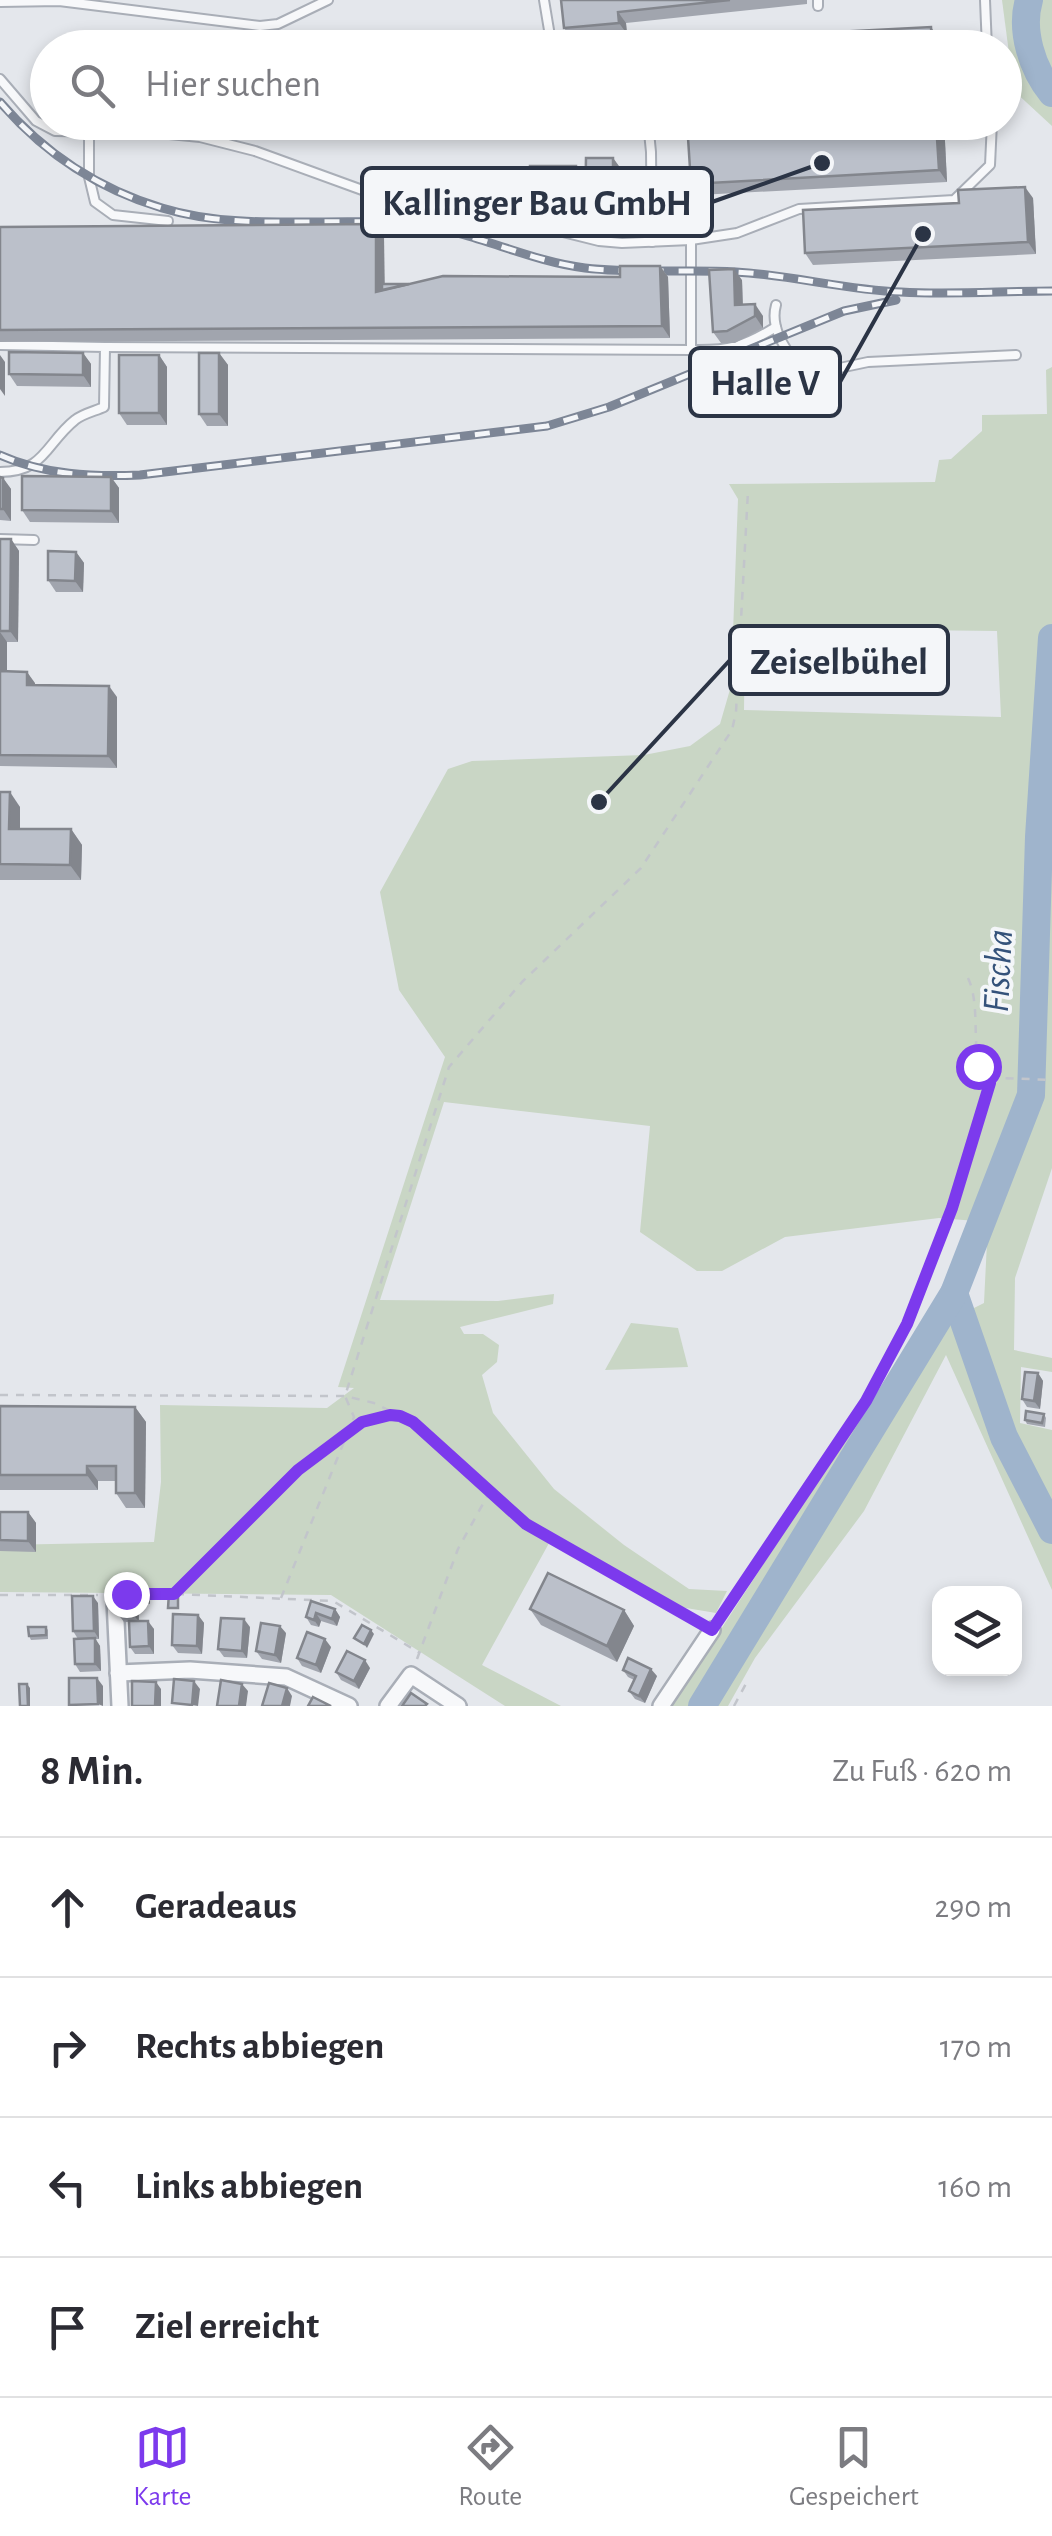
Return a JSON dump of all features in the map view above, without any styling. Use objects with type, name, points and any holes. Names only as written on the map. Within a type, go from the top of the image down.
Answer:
[{"type":"street","points":[[115,1600],[120,1706]]},
{"type":"street","points":[[661,1706],[712,1630]]},
{"type":"street","points":[[118,1673],[190,1670],[286,1678],[349,1706]]},
{"type":"street","points":[[388,1706],[411,1675],[458,1706]]},
{"type":"lane","points":[[0,2],[59,0],[260,26],[278,24],[328,0]]},
{"type":"lane","points":[[544,0],[549,30]]},
{"type":"lane","points":[[985,0],[986,30]]},
{"type":"lane","points":[[0,79],[30,114]]},
{"type":"lane","points":[[89,140],[89,176],[95,202],[113,215],[168,221]]},
{"type":"lane","points":[[208,140],[254,151],[365,191],[463,207],[599,240],[652,242],[736,233],[799,209],[954,200],[990,165],[991,140]]},
{"type":"lane","points":[[650,140],[652,242]]},
{"type":"lane","points":[[691,240],[691,350]]},
{"type":"lane","points":[[776,304],[776,327],[802,372],[816,373],[868,362],[1016,355]]},
{"type":"lane","points":[[0,345],[726,351],[776,327]]},
{"type":"lane","points":[[0,472],[20,470],[43,459],[76,418],[104,407],[106,347]]},
{"type":"lane","points":[[0,540],[34,540]]},
{"type":"path","points":[[281,1598],[354,1417],[346,1396],[448,1067],[522,982],[642,868],[732,730],[748,491]]},
{"type":"path","points":[[968,978],[976,994],[978,1066],[990,1083]]},
{"type":"path","points":[[0,1395],[346,1396],[374,1404],[413,1422],[526,1524],[712,1630],[866,1401],[907,1324],[952,1208],[992,1078],[1051,1080]]},
{"type":"path","points":[[174,1594],[298,1470],[362,1422],[400,1416]]},
{"type":"path","points":[[411,1675],[458,1549],[488,1493]]},
{"type":"path","points":[[142,1594],[333,1601],[420,1654]]},
{"type":"path","points":[[0,1595],[115,1596],[115,1600]]},
{"type":"path","points":[[734,1706],[748,1678]]},
{"type":"green space","points":[[1002,0],[1052,0],[1052,126],[1022,98],[1022,30],[1006,30]]},
{"type":"green space","points":[[1052,367],[1052,1168],[1015,1278],[1014,1350],[1052,1358],[1052,1372],[1021,1367],[1020,1423],[1052,1430],[1052,1590],[946,1355],[864,1511],[755,1658],[728,1706],[671,1706],[869,1402],[894,1405],[944,1323],[984,1303],[988,1222],[939,1218],[785,1237],[722,1271],[697,1271],[640,1232],[650,1126],[444,1102],[380,1300],[498,1301],[554,1294],[553,1304],[460,1327],[464,1334],[483,1334],[499,1345],[497,1362],[482,1375],[493,1413],[554,1489],[624,1545],[689,1589],[727,1591],[716,1613],[680,1607],[554,1534],[482,1665],[561,1706],[505,1706],[331,1595],[0,1592],[0,1545],[154,1542],[161,1482],[160,1405],[327,1408],[354,1388],[338,1387],[445,1057],[399,990],[380,892],[448,769],[472,761],[644,755],[690,746],[720,724],[731,686],[738,499],[729,484],[935,482],[939,460],[951,459],[982,431],[982,415],[1047,414],[1046,370]],"holes":[[[745,628],[997,631],[1001,717],[744,710]]]},
{"type":"green space","points":[[631,1323],[678,1328],[688,1367],[605,1370]]},
{"type":"building","points":[[561,0],[730,0],[618,12],[619,23],[564,28]]},
{"type":"building","points":[[931,27],[931,30],[874,30]]},
{"type":"building","points":[[688,140],[937,140],[939,170],[691,184]]},
{"type":"building","points":[[586,158],[613,158],[613,211],[585,211]]},
{"type":"building","points":[[530,166],[576,166],[577,211],[553,211],[553,188],[530,188]]},
{"type":"building","points":[[1025,187],[1028,242],[805,253],[803,210],[959,203],[958,190]]},
{"type":"building","points":[[376,224],[376,292],[443,276],[620,277],[620,266],[660,266],[662,326],[0,330],[0,227]]},
{"type":"building","points":[[734,269],[735,305],[755,304],[755,316],[727,331],[713,332],[709,270]]},
{"type":"building","points":[[382,284],[409,284],[382,290]]},
{"type":"building","points":[[9,352],[83,353],[83,375],[9,374]]},
{"type":"building","points":[[199,353],[219,353],[219,414],[199,414]]},
{"type":"building","points":[[119,355],[159,355],[159,413],[119,413]]},
{"type":"building","points":[[22,476],[111,477],[111,511],[22,510]]},
{"type":"building","points":[[0,477],[3,478],[3,509],[0,509]]},
{"type":"building","points":[[0,539],[11,539],[10,631],[0,631]]},
{"type":"building","points":[[48,551],[76,552],[75,581],[48,580]]},
{"type":"building","points":[[0,671],[27,672],[27,685],[109,686],[108,756],[0,755]]},
{"type":"building","points":[[0,792],[10,792],[9,829],[71,829],[70,865],[0,864]]},
{"type":"building","points":[[1025,1372],[1038,1373],[1034,1401],[1022,1399]]},
{"type":"building","points":[[0,1406],[135,1407],[135,1493],[116,1493],[116,1466],[87,1466],[87,1475],[0,1475]]},
{"type":"building","points":[[1026,1411],[1044,1414],[1042,1423],[1025,1420]]},
{"type":"building","points":[[0,1512],[28,1512],[28,1541],[0,1540]]},
{"type":"building","points":[[548,1573],[624,1610],[607,1646],[530,1609]]},
{"type":"building","points":[[118,1588],[144,1588],[144,1596],[133,1597],[133,1614],[118,1614]]},
{"type":"building","points":[[169,1593],[178,1594],[178,1608],[168,1608]]},
{"type":"building","points":[[72,1596],[93,1596],[94,1631],[73,1631]]},
{"type":"building","points":[[311,1601],[335,1609],[332,1619],[316,1613],[314,1620],[306,1617]]},
{"type":"building","points":[[173,1614],[198,1615],[197,1646],[172,1645]]},
{"type":"building","points":[[221,1618],[244,1619],[242,1651],[218,1649]]},
{"type":"building","points":[[129,1621],[148,1621],[149,1646],[130,1647]]},
{"type":"building","points":[[261,1623],[280,1626],[275,1655],[256,1651]]},
{"type":"building","points":[[362,1625],[371,1630],[364,1644],[354,1638]]},
{"type":"building","points":[[28,1627],[46,1627],[46,1635],[29,1636]]},
{"type":"building","points":[[307,1632],[325,1639],[316,1665],[297,1658]]},
{"type":"building","points":[[95,1638],[95,1664],[75,1664],[74,1639]]},
{"type":"building","points":[[347,1651],[365,1660],[354,1681],[336,1672]]},
{"type":"building","points":[[628,1658],[651,1669],[639,1696],[629,1691],[636,1676],[623,1670]]},
{"type":"building","points":[[69,1678],[97,1678],[98,1704],[69,1705]]},
{"type":"building","points":[[174,1679],[194,1681],[192,1705],[172,1703]]},
{"type":"building","points":[[221,1680],[242,1684],[239,1706],[217,1706]]},
{"type":"building","points":[[132,1681],[156,1682],[155,1706],[132,1706]]},
{"type":"building","points":[[269,1683],[287,1688],[282,1706],[262,1706]]},
{"type":"building","points":[[19,1684],[27,1684],[28,1706],[20,1706]]},
{"type":"building","points":[[411,1693],[427,1704],[402,1706]]},
{"type":"building","points":[[313,1697],[331,1706],[308,1706]]},
{"type":"waterway","name":"Fischa","points":[[1029,0],[1026,24],[1030,49],[1052,93]]},
{"type":"waterway","name":"Fischa","points":[[702,1706],[954,1293],[1031,1095],[1039,837],[1052,638]]},
{"type":"waterway","name":"Fischa","points":[[954,1293],[1004,1437],[1052,1530]]},
{"type":"railway","points":[[0,102],[30,133]]},
{"type":"railway","points":[[38,140],[73,167],[138,200],[225,220],[417,225],[543,259],[604,270],[736,272],[901,292],[1052,291]]},
{"type":"railway","points":[[0,455],[34,467],[69,473],[140,475],[547,426],[609,407],[844,311],[896,300]]},
{"type":"place","name":"Kallinger Bau GmbH","points":[[822,163]]},
{"type":"place","name":"Halle V","points":[[923,234]]},
{"type":"place","name":"Zeiselbühel","points":[[599,802]]},
{"type":"route","points":[[126,1594],[174,1594],[298,1470],[362,1422],[390,1415],[413,1422],[526,1524],[712,1630],[866,1401],[907,1324],[976,1134],[990,1083],[978,1066]]}]
